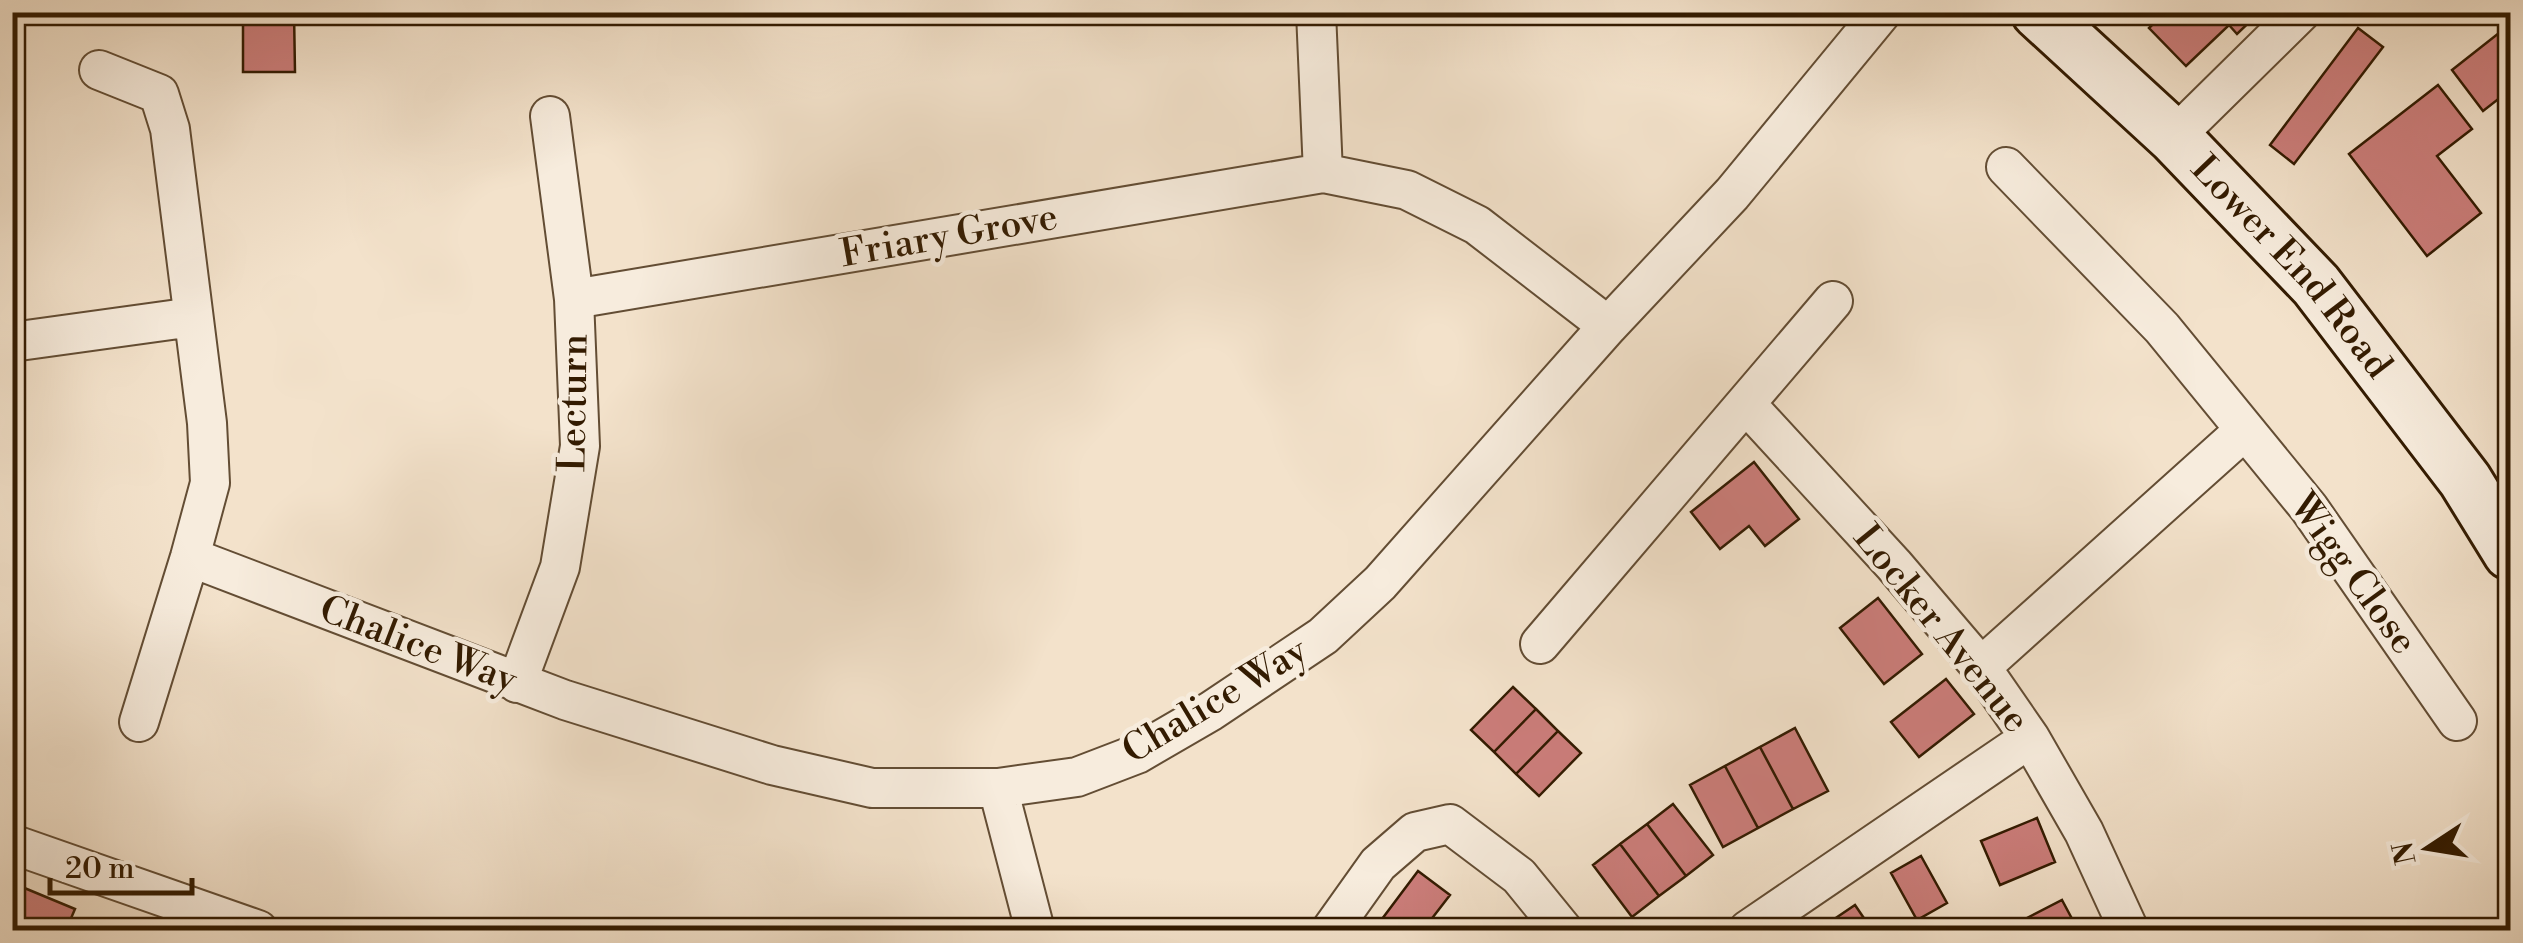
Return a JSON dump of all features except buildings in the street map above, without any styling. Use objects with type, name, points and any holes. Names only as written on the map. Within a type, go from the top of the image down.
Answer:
[{"type":"street","points":[[1316,12],[1323,173]]},
{"type":"street","name":"Chalice Way","points":[[190,557],[517,683],[772,765],[872,788],[998,788],[1077,777],[1137,754],[1211,711],[1323,636],[1380,583],[1608,326],[1732,194],[1882,12]]},
{"type":"street","name":"Lower End Road","points":[[2038,12],[2174,137],[2316,285],[2465,480],[2510,553]]},
{"type":"street","points":[[2174,137],[2301,12]]},
{"type":"street","points":[[98,70],[159,94],[170,128],[207,423],[210,483],[139,722]]},
{"type":"street","name":"Lecturn","points":[[517,683],[560,567],[580,446],[574,299],[550,116]]},
{"type":"street","name":"Wigg Close","points":[[2006,167],[2162,328],[2309,508],[2457,721]]},
{"type":"street","name":"Friary Grove","points":[[574,299],[1323,173],[1408,190],[1477,225],[1608,326]]},
{"type":"street","points":[[1540,644],[1834,300]]},
{"type":"street","points":[[12,342],[194,317]]},
{"type":"street","name":"Locker Avenue","points":[[1746,404],[1894,565],[1981,667],[2030,738],[2084,832],[2129,930]]},
{"type":"street","points":[[1981,667],[2245,430]]},
{"type":"street","points":[[1748,930],[2030,738]]},
{"type":"street","points":[[998,788],[1034,930]]},
{"type":"street","points":[[1331,930],[1378,864],[1415,832],[1450,824],[1519,876],[1563,930]]},
{"type":"street","points":[[12,844],[258,930]]}]
